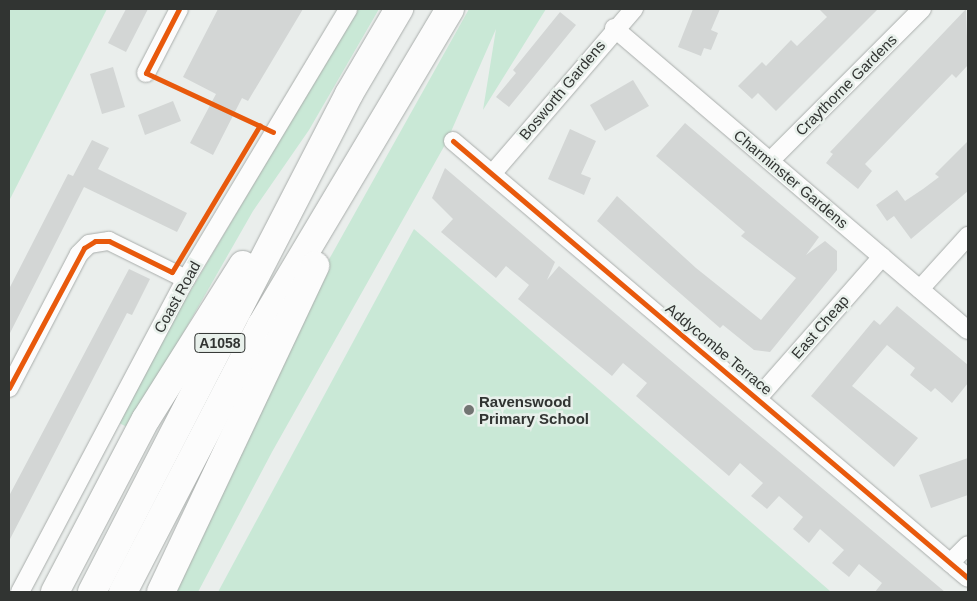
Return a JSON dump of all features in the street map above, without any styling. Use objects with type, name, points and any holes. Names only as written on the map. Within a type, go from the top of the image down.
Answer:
[{"type":"highway","name":"A1058","points":[[92,592],[349,94],[399,9]]},
{"type":"highway","name":"A1058","points":[[123,592],[262,326],[380,123],[450,9]]},
{"type":"highway","points":[[55,592],[146,419],[349,94]]},
{"type":"highway","points":[[161,592],[228,455],[380,123]]},
{"type":"street","points":[[146,73],[179,9]]},
{"type":"street","name":"Coast Road","points":[[20,592],[186,279],[348,9]]},
{"type":"street","name":"Bosworth Gardens","points":[[492,174],[614,28],[634,9]]},
{"type":"street","name":"Craythorne Gardens","points":[[770,161],[922,9]]},
{"type":"street","name":"Charminster Gardens","points":[[614,28],[968,330]]},
{"type":"street","name":"Addycombe Terrace","points":[[453,141],[968,578]]},
{"type":"street","points":[[920,289],[968,236]]},
{"type":"street","points":[[9,388],[79,254],[89,244],[110,241],[186,279]]},
{"type":"street","name":"East Cheap","points":[[758,398],[882,257]]},
{"type":"street","points":[[950,563],[968,544]]},
{"type":"green space","points":[[9,9],[107,9],[9,201]]},
{"type":"green space","points":[[357,9],[379,9],[309,130],[253,211],[129,428],[117,422],[165,334]]},
{"type":"green space","points":[[469,9],[546,9],[483,110],[496,29],[446,143],[272,452],[198,592],[169,592],[313,288]]},
{"type":"green space","name":"Ravenswood Primary School","points":[[414,229],[830,591],[218,592]]},
{"type":"building","points":[[126,9],[148,9],[126,52],[108,43]]},
{"type":"building","points":[[218,9],[303,9],[248,101],[242,98],[213,155],[190,143],[216,94],[183,77]]},
{"type":"building","points":[[693,9],[720,9],[711,30],[718,33],[711,50],[704,48],[701,56],[678,47]]},
{"type":"building","points":[[819,9],[878,9],[776,111],[758,93],[752,99],[738,86],[762,62],[766,66],[791,40],[797,46],[827,17]]},
{"type":"building","points":[[966,9],[968,65],[956,78],[952,74],[865,164],[872,171],[858,189],[826,163],[833,154],[830,152]]},
{"type":"building","points":[[560,12],[576,25],[509,107],[496,97],[516,73],[513,70]]},
{"type":"building","points":[[113,67],[125,107],[102,114],[90,74]]},
{"type":"building","points":[[633,80],[649,106],[605,131],[590,105]]},
{"type":"building","points":[[173,101],[181,121],[145,135],[138,115]]},
{"type":"building","points":[[685,123],[819,237],[806,255],[825,241],[837,251],[837,270],[770,352],[754,350],[723,325],[720,328],[597,221],[617,196],[696,268],[761,320],[796,278],[741,236],[745,232],[656,156]]},
{"type":"building","points":[[570,129],[596,141],[581,174],[591,178],[584,195],[548,179]]},
{"type":"building","points":[[92,140],[109,148],[98,169],[187,213],[177,232],[84,187],[9,335],[9,289],[68,174],[73,176]]},
{"type":"building","points":[[968,141],[968,191],[911,239],[894,216],[887,221],[876,205],[897,190],[905,201],[923,189],[939,177],[935,174]]},
{"type":"building","points":[[445,168],[555,262],[547,280],[559,266],[945,592],[875,592],[882,583],[859,564],[849,577],[832,563],[844,550],[820,529],[809,543],[793,529],[803,517],[779,496],[767,509],[751,496],[763,483],[740,463],[729,476],[636,396],[647,383],[623,363],[612,376],[518,299],[529,285],[506,266],[496,278],[441,232],[453,219],[432,198]]},
{"type":"building","points":[[129,269],[150,279],[132,315],[127,313],[9,541],[9,496]]},
{"type":"building","points":[[897,306],[968,365],[968,383],[952,403],[935,388],[931,392],[910,375],[915,368],[887,345],[852,386],[918,438],[894,467],[811,396],[874,320],[880,325]]},
{"type":"building","points":[[968,458],[968,495],[931,508],[919,475]]},
{"type":"cycle path","points":[[179,9],[146,73],[273,132]]},
{"type":"cycle path","points":[[9,388],[84,248],[95,241],[109,241],[172,272],[260,125]]},
{"type":"cycle path","points":[[453,141],[968,578]]},
{"type":"place","name":"Ravenswood Primary School","points":[[469,410]]}]
